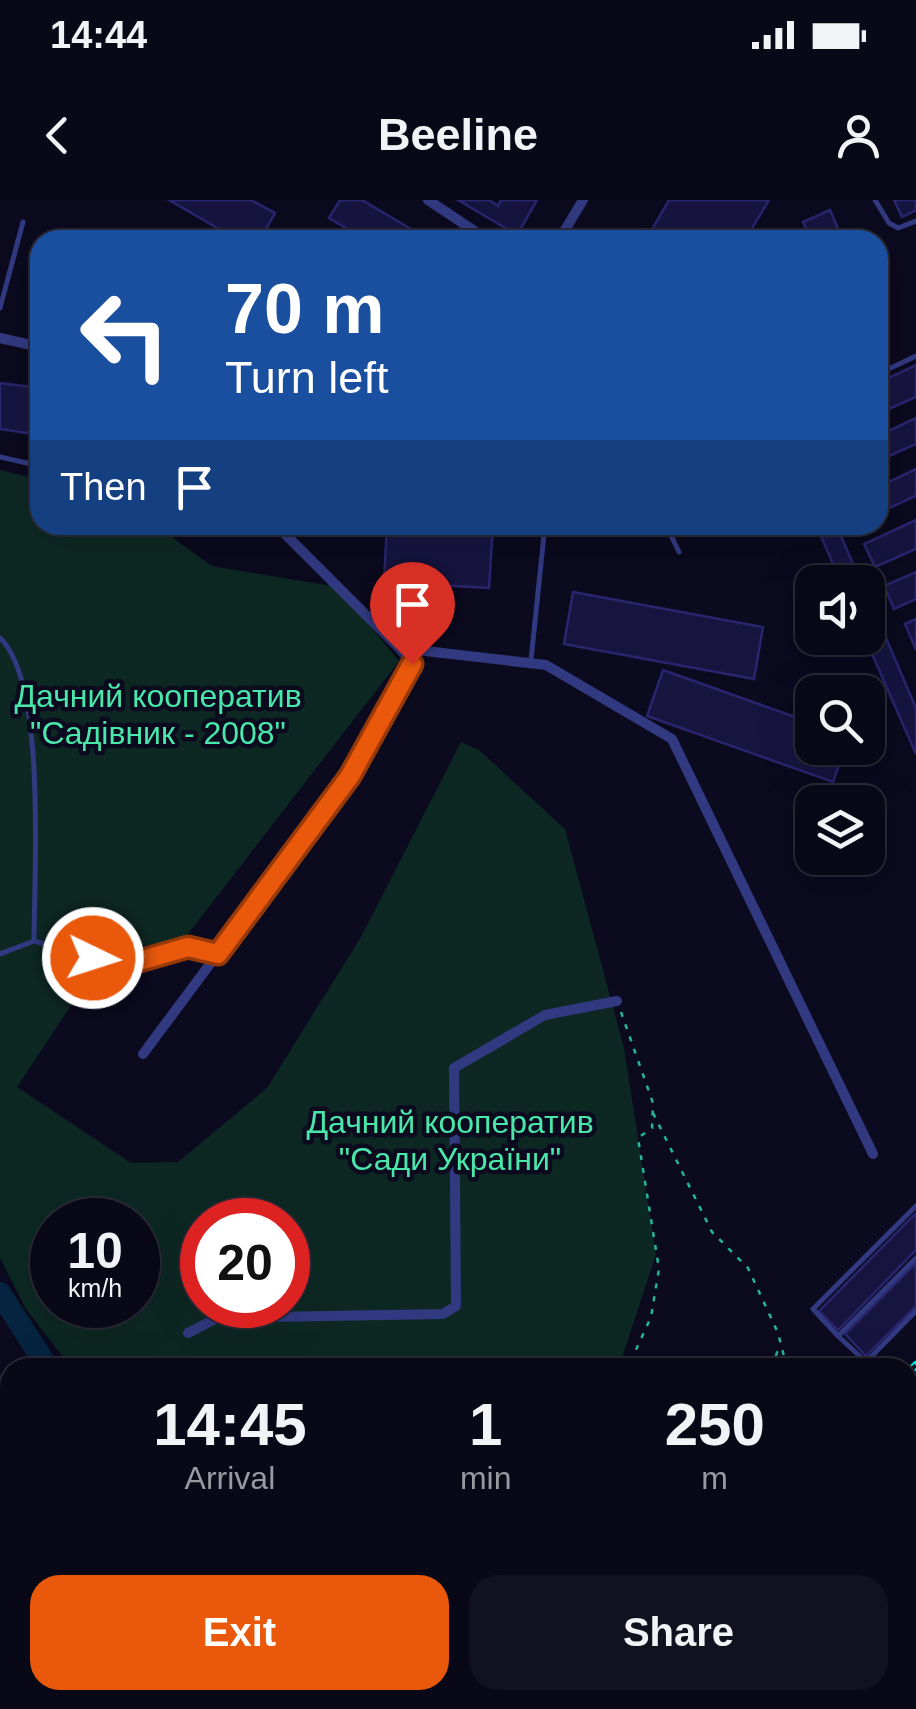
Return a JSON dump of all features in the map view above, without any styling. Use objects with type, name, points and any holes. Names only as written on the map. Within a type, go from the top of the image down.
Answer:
[{"type":"street","points":[[428,200],[473,230]]},
{"type":"street","points":[[565,230],[584,200]]},
{"type":"street","points":[[0,338],[30,345]]},
{"type":"street","points":[[143,1054],[350,776],[412,664],[286,535]]},
{"type":"street","points":[[399,648],[546,665],[672,738],[873,1154]]},
{"type":"street","points":[[188,1333],[217,1318],[443,1314],[456,1306],[454,1068],[545,1015],[617,1002]]},
{"type":"lane","points":[[875,200],[889,223],[898,228],[916,222]]},
{"type":"lane","points":[[0,308],[23,222]]},
{"type":"lane","points":[[888,369],[916,356]]},
{"type":"lane","points":[[0,457],[30,464]]},
{"type":"lane","points":[[531,664],[543,535]]},
{"type":"lane","points":[[671,535],[679,552]]},
{"type":"lane","points":[[0,638],[9,647],[28,703],[34,800],[34,941]]},
{"type":"lane","points":[[0,954],[34,941],[122,966],[188,947],[218,954]]},
{"type":"lane","points":[[862,1358],[813,1310],[916,1206]]},
{"type":"lane","points":[[838,1336],[916,1258]]},
{"type":"lane","points":[[870,1358],[916,1311]]},
{"type":"path","points":[[617,1002],[653,1103],[652,1128],[638,1138],[659,1269],[651,1317],[633,1358]]},
{"type":"path","points":[[652,1112],[712,1232],[748,1268],[784,1358]]},
{"type":"path","points":[[775,1358],[780,1343]]},
{"type":"green space","points":[[0,470],[30,478],[30,535],[169,535],[212,566],[338,587],[399,661],[181,943],[109,948],[17,1087],[131,1163],[178,1162],[267,1088],[361,937],[461,742],[479,750],[565,829],[624,1048],[656,1254],[622,1358],[64,1358],[41,1328],[160,1328],[160,1198],[30,1198],[30,1314],[0,1258]]},
{"type":"building","points":[[169,200],[251,200],[275,213],[266,230],[221,230]]},
{"type":"building","points":[[340,200],[362,200],[413,230],[349,230],[329,218]]},
{"type":"building","points":[[458,200],[489,200],[498,206],[501,200],[537,200],[520,230],[509,230]]},
{"type":"building","points":[[669,200],[769,200],[751,230],[652,230]]},
{"type":"building","points":[[894,200],[916,200],[916,210],[902,217]]},
{"type":"building","points":[[830,210],[839,230],[807,230],[803,222]]},
{"type":"building","points":[[916,365],[916,397],[888,410],[888,378]]},
{"type":"building","points":[[0,383],[30,387],[30,434],[0,429]]},
{"type":"building","points":[[916,418],[916,444],[888,457],[888,431]]},
{"type":"building","points":[[916,469],[916,496],[888,509],[888,482]]},
{"type":"building","points":[[916,520],[916,549],[874,565],[864,544]]},
{"type":"building","points":[[386,535],[492,535],[489,588],[384,582]]},
{"type":"building","points":[[820,535],[840,535],[854,565],[834,565]]},
{"type":"building","points":[[916,572],[916,599],[894,609],[885,586]]},
{"type":"building","points":[[573,592],[763,627],[754,679],[564,644]]},
{"type":"building","points":[[916,619],[916,650],[905,624]]},
{"type":"building","points":[[885,636],[916,708],[916,754],[885,683],[885,675],[881,675],[872,655],[885,655]]},
{"type":"building","points":[[663,670],[795,717],[795,765],[839,765],[833,782],[647,716]]},
{"type":"building","points":[[916,1213],[916,1250],[838,1330],[819,1311]]},
{"type":"building","points":[[916,1263],[916,1306],[866,1356],[845,1334]]},
{"type":"waterway","points":[[0,1293],[42,1358]]},
{"type":"route","points":[[93,958],[122,966],[188,947],[218,954],[350,776],[412,664]]},
{"type":"park label","name":"Дачний кооператив \"Садівник - 2008\"","points":[[158,714]]},
{"type":"park label","name":"Дачний кооператив \"Сади України\"","points":[[450,1140]]}]
